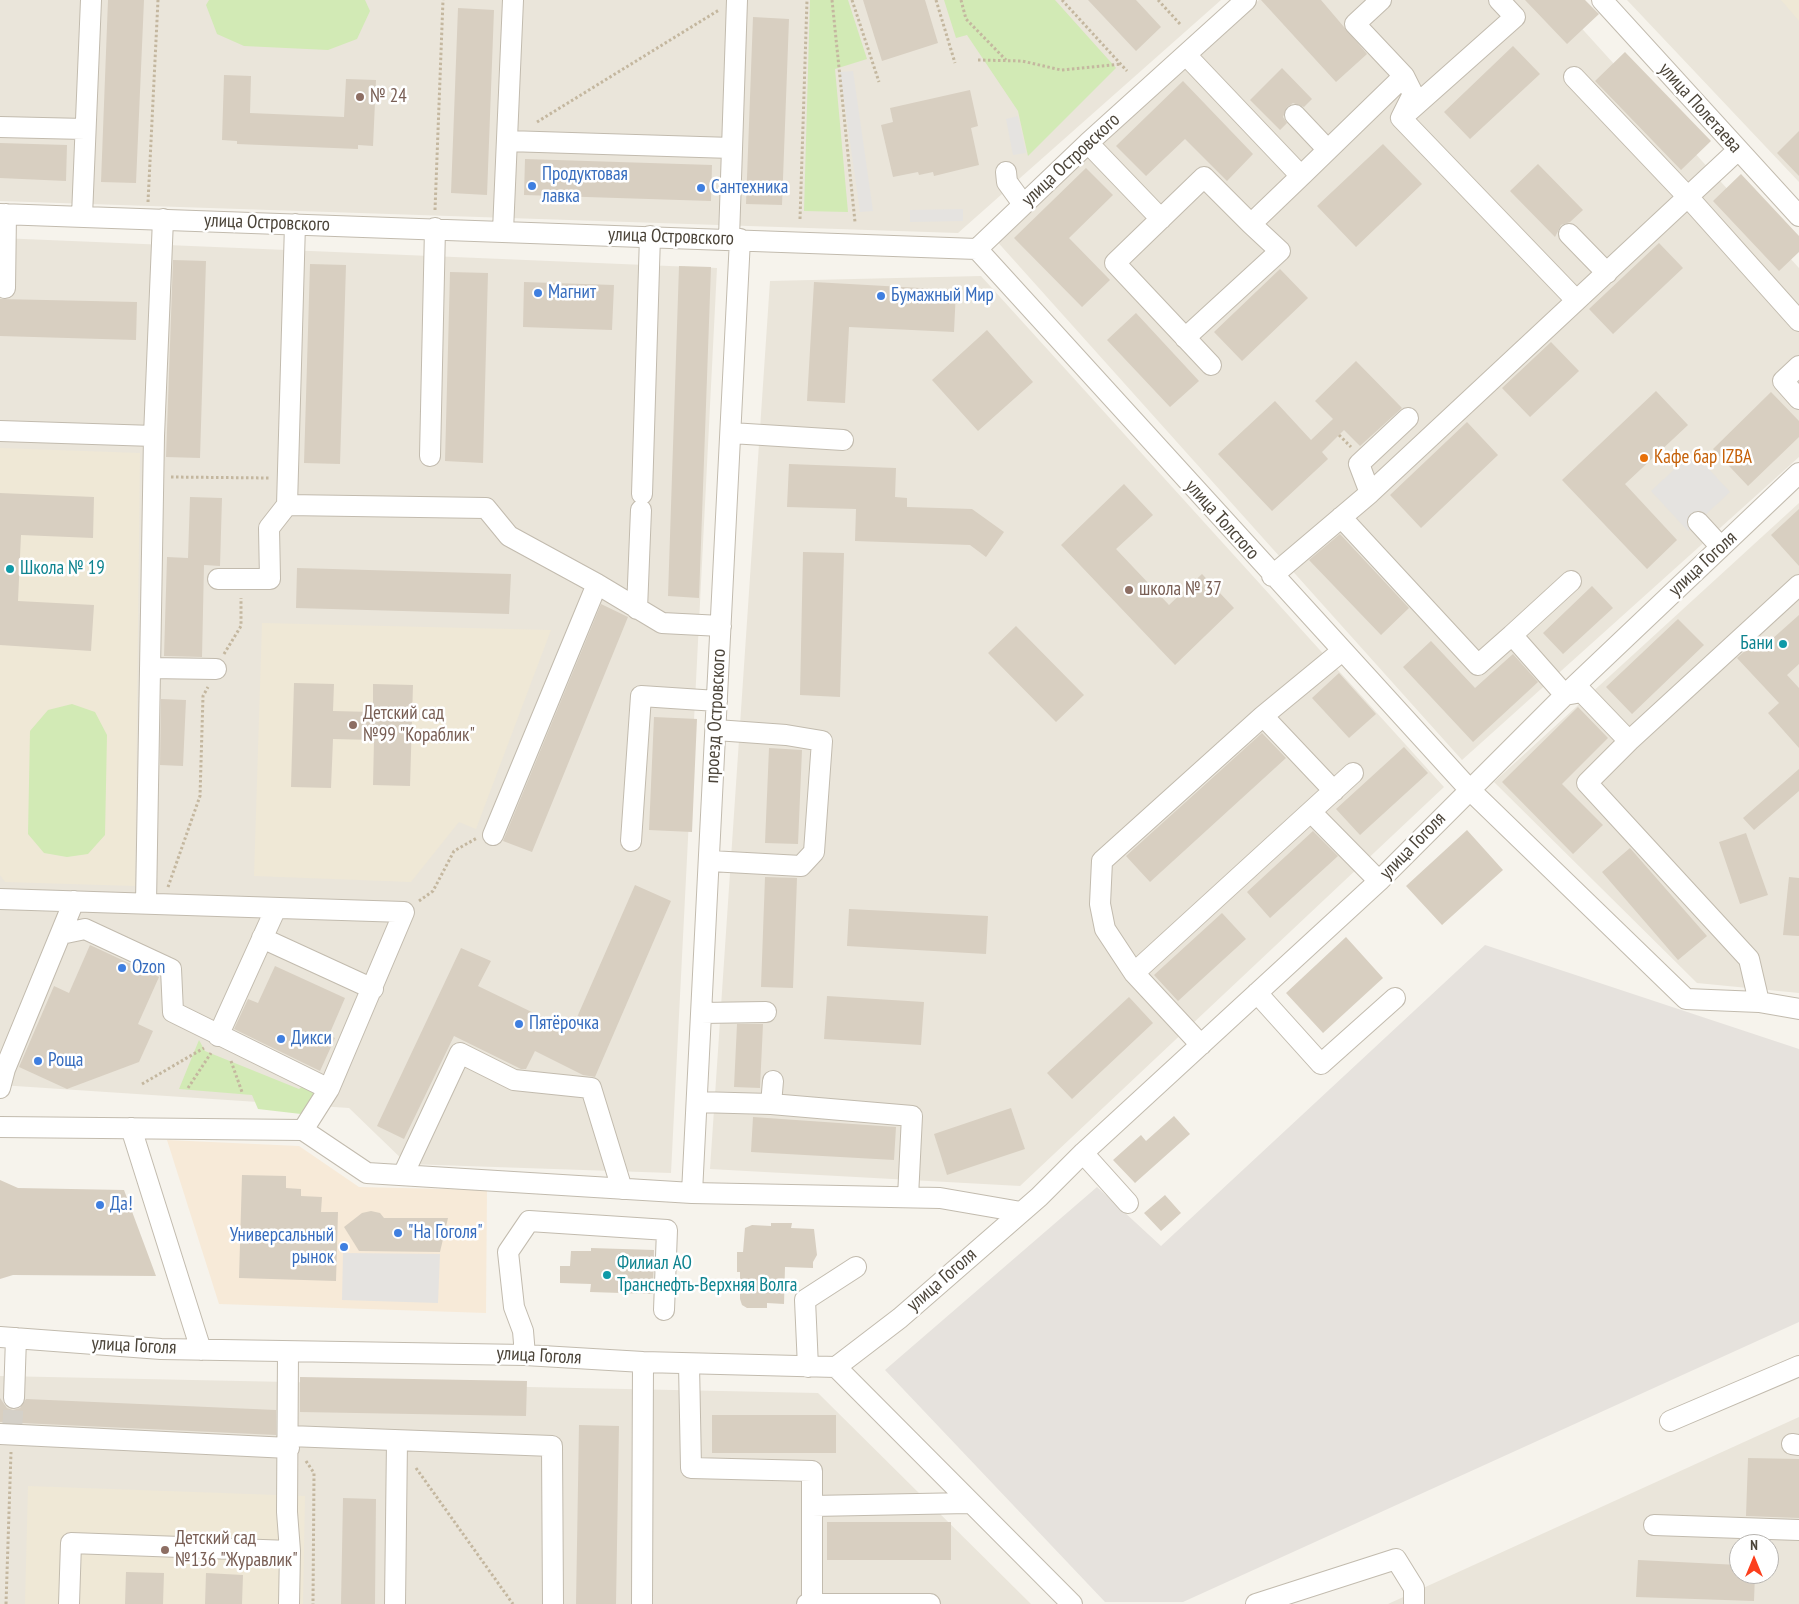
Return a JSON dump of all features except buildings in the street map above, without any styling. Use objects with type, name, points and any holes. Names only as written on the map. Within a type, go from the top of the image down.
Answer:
[{"type":"street","points":[[82,216],[91,0]]},
{"type":"street","points":[[503,231],[513,0]]},
{"type":"street","name":"улица Островского","points":[[3,214],[435,228],[977,249],[1088,143],[1246,0]]},
{"type":"street","points":[[1381,0],[1356,24],[1404,76],[1413,94],[1401,118]]},
{"type":"street","points":[[1401,118],[1515,17],[1499,0]]},
{"type":"street","name":"улица Полетаева","points":[[1602,0],[1799,216]]},
{"type":"street","name":"проезд Островского","points":[[692,1193],[731,433],[734,239],[732,3]]},
{"type":"street","points":[[1186,55],[1301,176]]},
{"type":"street","points":[[1251,224],[1404,76]]},
{"type":"street","points":[[1574,77],[1795,310]]},
{"type":"street","points":[[1296,115],[1328,150]]},
{"type":"street","points":[[1401,118],[1576,300]]},
{"type":"street","points":[[0,127],[85,129]]},
{"type":"street","points":[[507,141],[732,148]]},
{"type":"street","points":[[1088,143],[1161,219]]},
{"type":"street","points":[[1272,576],[1340,517],[1416,457],[1576,300],[1738,150]]},
{"type":"street","points":[[1006,172],[1007,182],[1023,204]]},
{"type":"street","points":[[1185,338],[1280,251],[1204,177],[1115,263],[1211,366]]},
{"type":"street","points":[[3,214],[5,288]]},
{"type":"street","points":[[154,904],[150,668],[155,219]]},
{"type":"street","points":[[218,580],[270,579],[269,528],[287,505],[295,224]]},
{"type":"street","points":[[430,456],[435,228]]},
{"type":"street","points":[[1569,234],[1607,273]]},
{"type":"street","points":[[637,608],[650,236]]},
{"type":"street","name":"улица Толстого","points":[[977,249],[1272,576],[1469,789],[1686,999],[1759,1002],[1799,1009]]},
{"type":"street","points":[[1799,366],[1783,381],[1799,399]]},
{"type":"street","points":[[1370,493],[1359,464],[1408,418]]},
{"type":"street","points":[[0,431],[154,436]]},
{"type":"street","points":[[731,433],[843,440]]},
{"type":"street","name":"улица Гоголя","points":[[8,1338],[201,1350],[525,1354],[689,1364],[836,1367],[900,1318],[1021,1212],[1380,881],[1565,694],[1799,473]]},
{"type":"street","points":[[287,505],[486,508],[509,536],[597,584],[662,623],[720,626]]},
{"type":"street","points":[[1340,517],[1478,665],[1571,581]]},
{"type":"street","points":[[1698,522],[1721,547]]},
{"type":"street","points":[[493,834],[597,584]]},
{"type":"street","points":[[1759,1002],[1749,959],[1587,783],[1629,741],[1799,585]]},
{"type":"street","points":[[1512,635],[1565,694],[1582,692],[1629,741]]},
{"type":"street","points":[[1201,1045],[1134,973],[1105,929],[1100,904],[1102,861],[1263,716],[1342,651]]},
{"type":"street","points":[[150,668],[216,669]]},
{"type":"street","points":[[631,841],[641,696],[717,701]]},
{"type":"street","points":[[1263,716],[1334,791]]},
{"type":"street","points":[[710,861],[802,866],[814,852],[822,741],[786,735],[716,730]]},
{"type":"street","points":[[1134,973],[1353,773]]},
{"type":"street","points":[[1311,812],[1380,881]]},
{"type":"street","points":[[0,899],[404,912],[329,1089],[304,1130]]},
{"type":"street","points":[[0,1088],[5,1069],[74,901]]},
{"type":"street","points":[[220,1036],[276,908]]},
{"type":"street","points":[[61,934],[85,929],[171,969],[173,1012],[329,1089]]},
{"type":"street","points":[[262,938],[373,989]]},
{"type":"street","points":[[1257,993],[1321,1064],[1395,998]]},
{"type":"street","points":[[701,1012],[766,1012]]},
{"type":"street","points":[[403,1175],[460,1053],[514,1080],[591,1088],[622,1189]]},
{"type":"street","points":[[771,1104],[773,1081]]},
{"type":"street","points":[[697,1102],[771,1104],[912,1116],[908,1197]]},
{"type":"street","points":[[0,1127],[304,1130],[367,1173],[692,1193],[940,1198],[1021,1212]]},
{"type":"street","points":[[131,1128],[201,1350]]},
{"type":"street","points":[[1083,1153],[1128,1203]]},
{"type":"street","points":[[525,1354],[523,1331],[514,1307],[508,1252],[529,1221],[667,1230],[664,1310]]},
{"type":"street","points":[[808,1366],[805,1300],[856,1267]]},
{"type":"street","points":[[8,1338],[14,1398]]},
{"type":"street","points":[[288,1352],[289,1442],[287,1512],[290,1551],[288,1604]]},
{"type":"street","points":[[642,1604],[643,1362]]},
{"type":"street","points":[[689,1364],[691,1468],[812,1470],[812,1604]]},
{"type":"street","points":[[1670,1421],[1799,1366]]},
{"type":"street","points":[[836,1367],[969,1503],[1072,1604]]},
{"type":"street","points":[[8,1433],[289,1442],[396,1441],[552,1446],[553,1604]]},
{"type":"street","points":[[395,1604],[396,1441]]},
{"type":"street","points":[[812,1506],[969,1503]]},
{"type":"street","points":[[1654,1525],[1799,1530]]},
{"type":"street","points":[[69,1604],[71,1543],[290,1551]]},
{"type":"street","points":[[1256,1604],[1396,1559],[1414,1588],[1414,1604]]},
{"type":"street","points":[[807,1604],[930,1604]]},
{"type":"path","points":[[155,219],[158,0]]},
{"type":"path","points":[[435,228],[444,0]]},
{"type":"path","points":[[800,220],[807,0],[803,0]]},
{"type":"path","points":[[832,0],[855,222]]},
{"type":"path","points":[[852,0],[878,82]]},
{"type":"path","points":[[936,0],[955,63]]},
{"type":"path","points":[[960,0],[966,19],[1007,60]]},
{"type":"path","points":[[1062,0],[1127,71]]},
{"type":"path","points":[[1158,0],[1180,24]]},
{"type":"path","points":[[532,126],[732,3]]},
{"type":"path","points":[[978,60],[1022,61],[1060,70],[1121,64]]},
{"type":"path","points":[[153,477],[287,478]]},
{"type":"path","points":[[154,904],[200,796],[203,696],[241,626],[242,579]]},
{"type":"path","points":[[404,912],[433,892],[454,851],[476,838],[493,834]]},
{"type":"path","points":[[142,1084],[220,1036]]},
{"type":"path","points":[[188,1088],[220,1036]]},
{"type":"path","points":[[220,1036],[242,1092]]},
{"type":"path","points":[[6,1604],[8,1433]]},
{"type":"path","points":[[396,1441],[513,1604]]},
{"type":"path","points":[[289,1442],[314,1473],[313,1604]]},
{"type":"shaded area","points":[[0,0],[1221,0],[958,233],[0,201]]},
{"type":"shaded area","points":[[1259,0],[1556,0],[1799,268],[1799,457],[1462,760],[994,238]]},
{"type":"shaded area","points":[[1627,0],[1799,0],[1799,182]]},
{"type":"shaded area","points":[[1781,0],[1799,0],[1799,21]]},
{"type":"shaded area","points":[[853,71],[873,211],[860,212],[840,72]]},
{"type":"shaded area","points":[[1018,116],[1026,153],[1013,155],[1006,119]]},
{"type":"shaded area","points":[[963,209],[963,221],[910,222],[910,210]]},
{"type":"shaded area","points":[[0,238],[717,268],[671,1173],[407,1164],[349,1108],[0,1085]]},
{"type":"shaded area","points":[[981,276],[1444,787],[1020,1186],[710,1169],[770,281]]},
{"type":"shaded area","points":[[0,448],[140,453],[135,886],[5,882],[0,875]]},
{"type":"shaded area","points":[[1693,452],[1730,492],[1688,531],[1651,491]]},
{"type":"shaded area","points":[[1799,503],[1799,993],[1697,983],[1494,782]]},
{"type":"shaded area","points":[[262,623],[551,630],[476,829],[459,822],[411,882],[254,876]]},
{"type":"shaded area","points":[[1485,945],[1799,1049],[1799,1322],[1183,1602],[1105,1602],[885,1370],[1097,1187],[1161,1246]]},
{"type":"shaded area","name":"Универсальный рынок","points":[[167,1140],[299,1146],[359,1187],[487,1190],[486,1313],[219,1304]]},
{"type":"shaded area","points":[[343,1253],[440,1254],[438,1303],[342,1300]]},
{"type":"shaded area","points":[[0,1376],[818,1393],[1031,1604],[0,1604]]},
{"type":"shaded area","points":[[1799,1417],[1799,1604],[1388,1604]]},
{"type":"shaded area","name":"Детский сад №136 \"Журавлик\"","points":[[28,1486],[305,1496],[303,1604],[25,1604]]},
{"type":"green space","points":[[209,0],[365,0],[370,11],[357,39],[328,50],[244,46],[217,34],[206,5]]},
{"type":"green space","points":[[810,0],[848,0],[867,59],[835,69],[848,212],[804,211]]},
{"type":"green space","points":[[944,0],[1055,0],[1116,68],[1028,156],[1018,111],[967,35],[956,38]]},
{"type":"green space","points":[[72,704],[95,712],[107,735],[105,835],[88,854],[67,857],[44,853],[28,834],[30,731],[48,710]]},
{"type":"green space","points":[[199,1040],[205,1051],[299,1089],[308,1082],[318,1092],[312,1107],[301,1114],[258,1109],[252,1095],[179,1089]]},
{"type":"tunnel","points":[[12,1430],[14,1398]]},
{"type":"place","name":"№ 24","points":[[360,97]]},
{"type":"place","name":"Продуктовая лавка","points":[[532,186]]},
{"type":"place","name":"Сантехника","points":[[701,188]]},
{"type":"place","name":"Магнит","points":[[538,293]]},
{"type":"place","name":"Бумажный Мир","points":[[881,296]]},
{"type":"place","name":"Кафе бар IZBA","points":[[1644,458]]},
{"type":"place","name":"Школа № 19","points":[[10,569]]},
{"type":"place","name":"школа № 37","points":[[1129,590]]},
{"type":"place","name":"Бани","points":[[1783,644]]},
{"type":"place","name":"Детский сад №99 \"Кораблик\"","points":[[353,725]]},
{"type":"place","name":"Ozon","points":[[122,968]]},
{"type":"place","name":"Пятёрочка","points":[[519,1024]]},
{"type":"place","name":"Дикси","points":[[281,1039]]},
{"type":"place","name":"Роща","points":[[38,1061]]},
{"type":"place","name":"Да!","points":[[100,1205]]},
{"type":"place","name":"\"На Гоголя\"","points":[[398,1233]]},
{"type":"place","name":"Универсальный рынок","points":[[344,1247]]},
{"type":"place","name":"Филиал АО Транснефть-Верхняя Волга","points":[[607,1275]]},
{"type":"place","name":"Детский сад №136 \"Журавлик\"","points":[[165,1550]]}]
